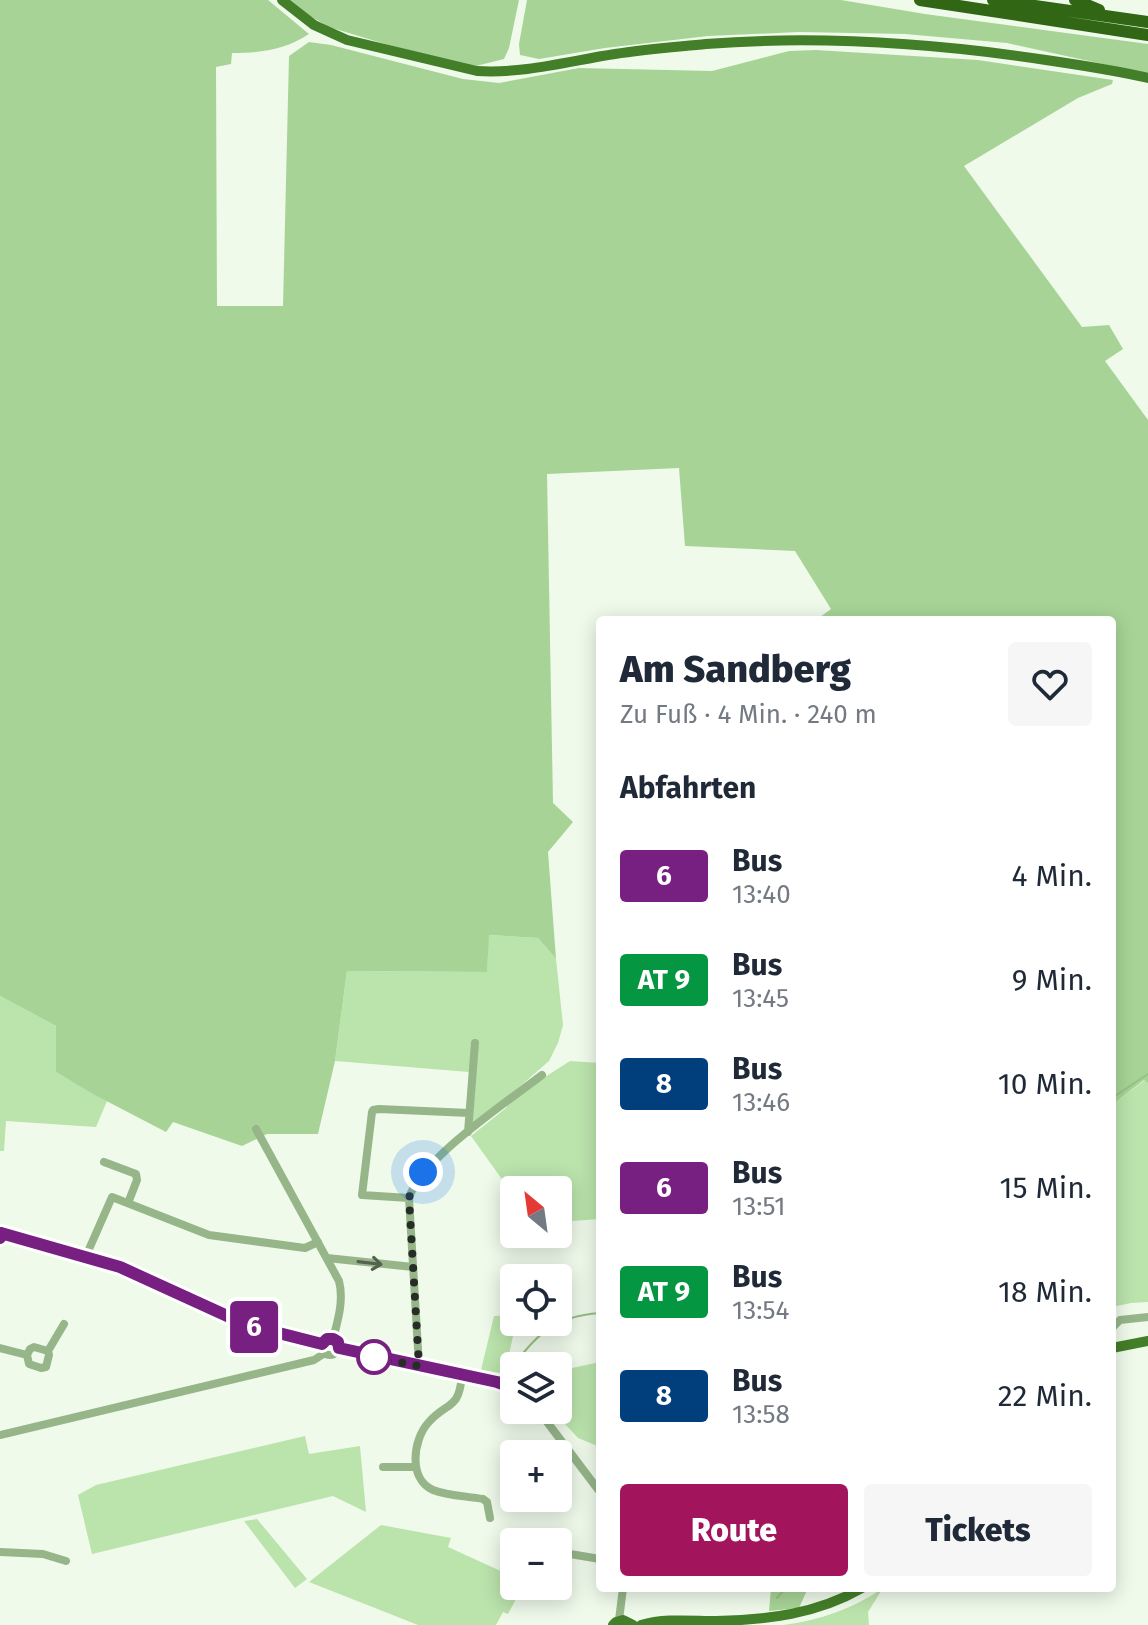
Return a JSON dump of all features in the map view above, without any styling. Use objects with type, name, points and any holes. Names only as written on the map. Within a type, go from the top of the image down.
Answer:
[{"type":"highway","points":[[920,0],[1148,35]]},
{"type":"highway","points":[[993,0],[1148,22]]},
{"type":"highway","points":[[1075,0],[1129,20]]},
{"type":"main road","points":[[282,0],[314,25],[347,40],[477,71],[521,70],[709,44],[806,40],[974,49],[1148,78]]},
{"type":"main road","points":[[1116,1347],[1148,1341]]},
{"type":"main road","points":[[641,1625],[662,1621],[735,1620],[789,1615],[833,1603],[854,1592]]},
{"type":"main road","points":[[616,1622],[627,1620],[633,1625]]},
{"type":"street","points":[[468,1132],[475,1043]]},
{"type":"street","points":[[419,1366],[409,1198],[412,1189],[423,1172],[468,1132],[542,1075]]},
{"type":"street","points":[[409,1198],[362,1195],[372,1112],[379,1109],[469,1113]]},
{"type":"street","points":[[256,1129],[339,1281],[338,1322],[333,1339]]},
{"type":"street","points":[[104,1162],[136,1174],[137,1180],[128,1203]]},
{"type":"street","points":[[86,1256],[112,1197],[209,1235],[305,1248],[318,1242]]},
{"type":"street","points":[[0,1235],[120,1267],[247,1325],[324,1348],[329,1355],[339,1348],[338,1342],[327,1339],[324,1348],[314,1360],[0,1435]]},
{"type":"street","points":[[327,1258],[413,1267]]},
{"type":"street","points":[[1116,1324],[1120,1320],[1148,1317]]},
{"type":"street","points":[[48,1351],[34,1347],[30,1349],[27,1355],[29,1364],[46,1367],[48,1351],[64,1324]]},
{"type":"street","points":[[0,1348],[27,1355]]},
{"type":"street","points":[[339,1348],[500,1383]]},
{"type":"street","points":[[462,1375],[458,1398],[421,1432],[416,1467],[421,1479],[433,1490],[483,1499],[487,1502],[490,1518]]},
{"type":"street","points":[[549,1424],[596,1487]]},
{"type":"street","points":[[383,1467],[416,1467]]},
{"type":"street","points":[[0,1552],[43,1554],[66,1561]]},
{"type":"street","points":[[572,1554],[596,1558]]},
{"type":"street","points":[[616,1622],[622,1592]]},
{"type":"green space","points":[[0,0],[268,0],[309,34],[272,50],[232,53],[231,64],[216,67],[217,306],[283,306],[289,56],[309,42],[463,79],[499,83],[579,68],[712,71],[789,51],[816,50],[978,60],[1113,80],[1112,84],[1078,98],[964,166],[1082,327],[1109,325],[1123,349],[1105,361],[1148,420],[1148,1083],[1144,1080],[1116,1102],[1116,616],[821,616],[831,609],[795,551],[685,546],[679,468],[547,474],[553,803],[573,822],[548,852],[556,959],[538,938],[489,935],[487,972],[347,971],[335,1061],[318,1134],[267,1134],[242,1146],[173,1122],[166,1132],[56,1072],[56,1026],[0,996]]},
{"type":"green space","points":[[290,0],[519,0],[504,59],[476,66],[398,48],[329,27]]},
{"type":"green space","points":[[527,0],[841,0],[1148,44],[1148,74],[1007,43],[905,34],[799,32],[708,36],[539,59],[520,55]]},
{"type":"green space","points":[[488,935],[538,938],[556,959],[563,1025],[549,1061],[478,1123],[465,1126],[469,1072],[335,1061],[347,971],[487,972]]},
{"type":"green space","points":[[0,996],[56,1026],[56,1072],[107,1101],[96,1127],[6,1121],[4,1151],[0,1151]]},
{"type":"green space","points":[[570,1061],[596,1063],[596,1219],[572,1221],[572,1176],[500,1176],[471,1136],[506,1108],[511,1099]]},
{"type":"green space","points":[[1145,1080],[1148,1083],[1148,1302],[1116,1306],[1116,1102]]},
{"type":"green space","points":[[494,1316],[500,1316],[500,1336],[513,1336],[510,1352],[500,1352],[500,1373],[481,1370]]},
{"type":"green space","points":[[596,1363],[596,1445],[578,1438],[565,1424],[572,1424],[572,1368]]},
{"type":"green space","points":[[305,1436],[309,1454],[360,1446],[366,1512],[333,1496],[92,1554],[78,1495],[96,1485]]},
{"type":"green space","points":[[257,1519],[307,1579],[295,1588],[244,1521]]},
{"type":"green space","points":[[381,1525],[451,1538],[448,1547],[500,1571],[500,1600],[516,1600],[508,1614],[503,1612],[496,1625],[418,1625],[309,1582]]},
{"type":"green space","points":[[771,1592],[806,1592],[799,1608],[769,1611]]},
{"type":"green space","points":[[880,1592],[868,1612],[869,1625],[783,1625],[810,1620]]},
{"type":"waterway","points":[[1116,1095],[1148,1074]]},
{"type":"waterway","points":[[524,1352],[556,1324],[596,1313]]},
{"type":"waterway","points":[[777,1598],[782,1592]]},
{"type":"bus line","name":"6","points":[[0,1238],[1,1233],[120,1267],[247,1325],[322,1344],[327,1339],[333,1339],[338,1342],[339,1348],[500,1383]]},
{"type":"route","points":[[374,1357],[419,1366],[409,1198],[423,1172]]}]
